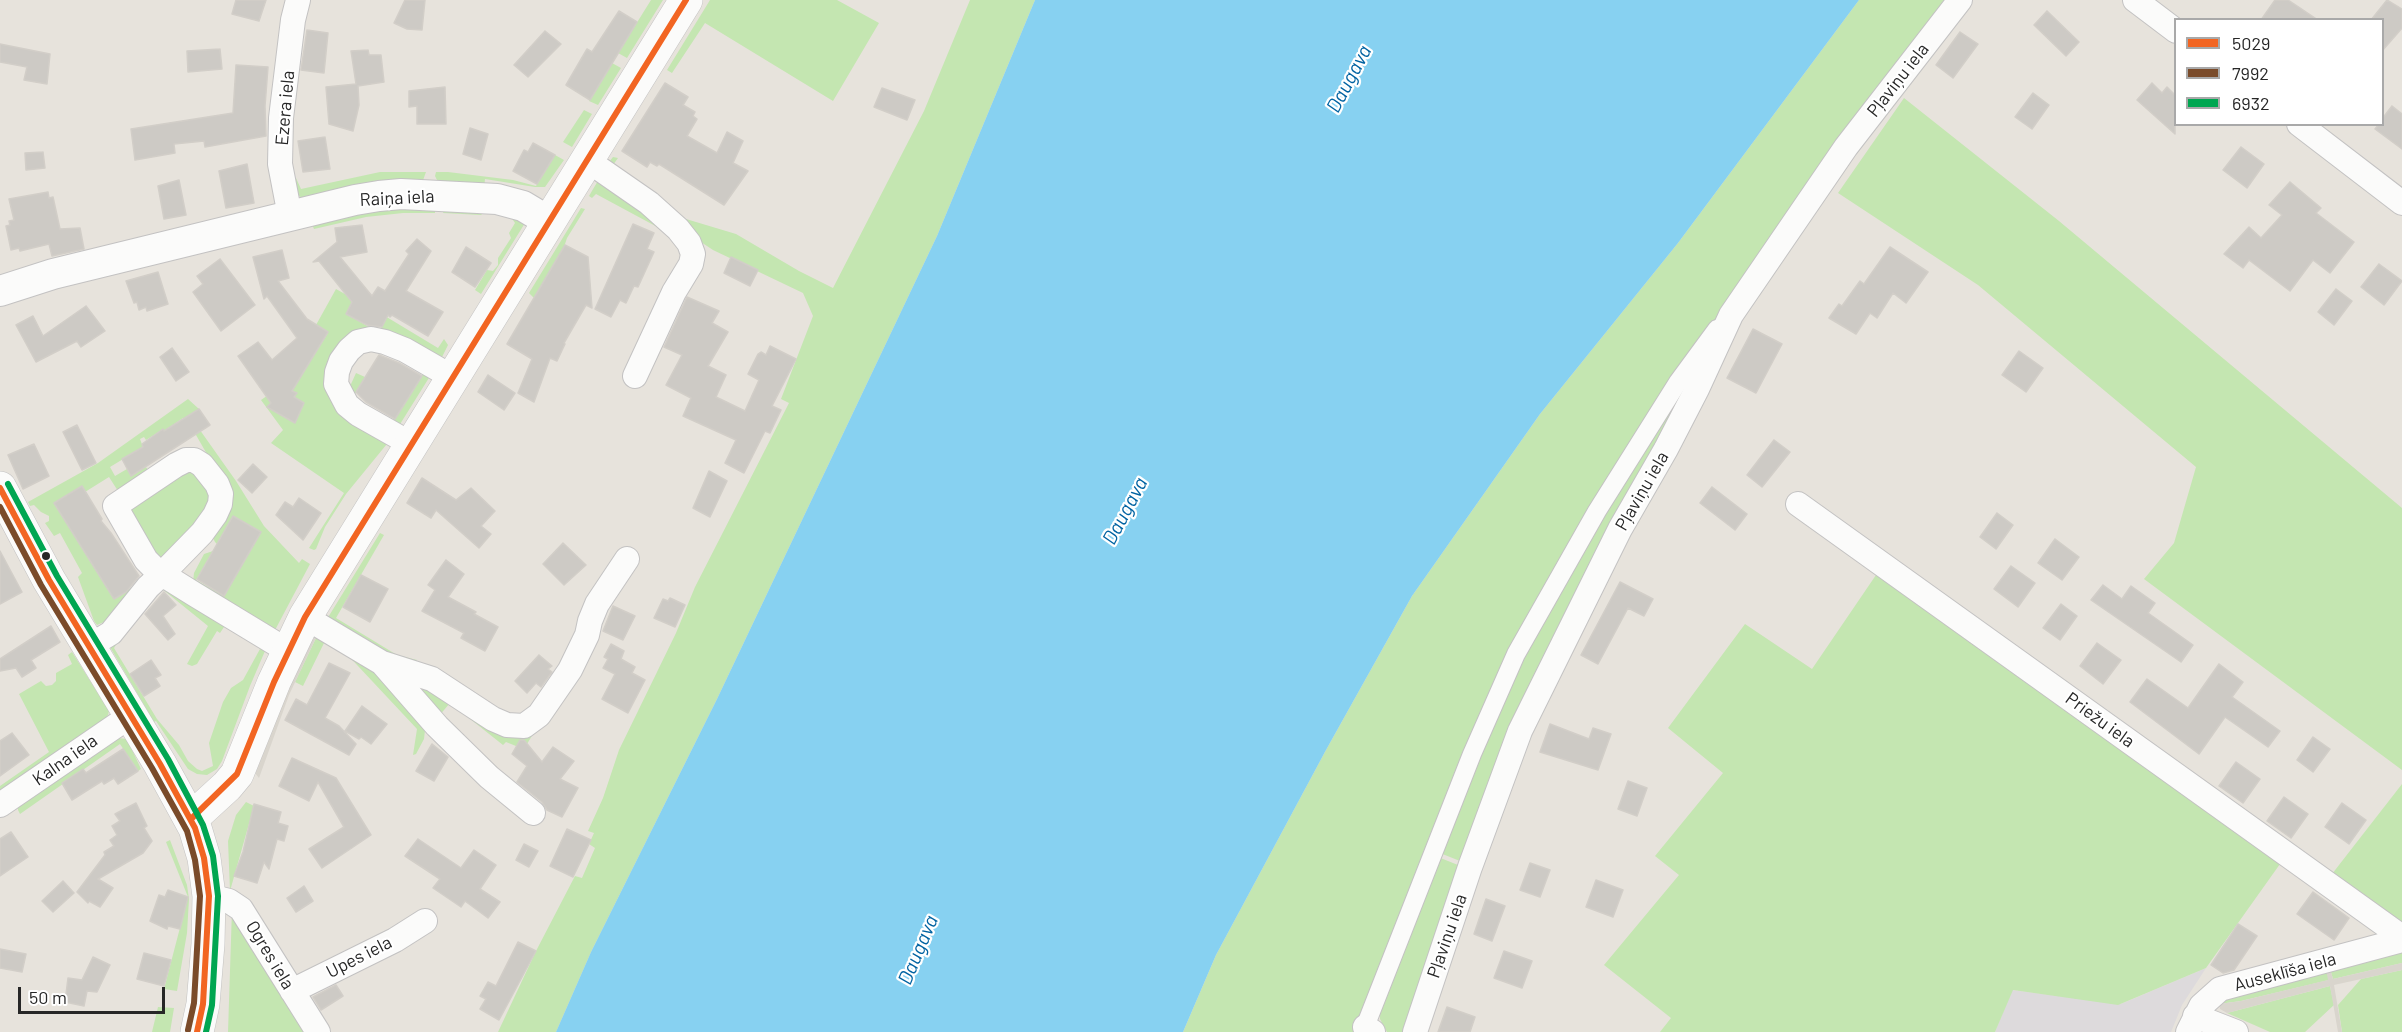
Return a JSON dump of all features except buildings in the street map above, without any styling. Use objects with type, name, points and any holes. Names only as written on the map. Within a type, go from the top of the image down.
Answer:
[{"type":"main road","points":[[191,819],[237,774],[288,651],[305,618],[686,0]]},
{"type":"main road","points":[[0,488],[49,580],[191,819],[204,858],[208,896],[208,944],[200,1027]]},
{"type":"street","name":"Ezera iela","points":[[290,216],[280,164],[281,118],[293,20],[298,0]]},
{"type":"street","name":"Pļaviņu iela","points":[[1415,1032],[1470,867],[1520,731],[1603,562],[1666,449],[1731,315],[1846,147],[1960,0]]},
{"type":"street","points":[[2135,0],[2174,30]]},
{"type":"street","points":[[2302,126],[2402,203]]},
{"type":"street","points":[[587,160],[649,203],[689,243],[693,254],[691,264],[674,292],[635,376]]},
{"type":"street","name":"Raiņa iela","points":[[0,291],[49,275],[355,200],[401,194],[512,202],[548,221]]},
{"type":"street","points":[[1367,1030],[1472,754],[1516,654],[1598,511],[1678,382],[1713,334],[1731,315]]},
{"type":"street","points":[[411,444],[358,414],[347,405],[336,384],[341,361],[358,342],[371,339],[405,350],[452,377]]},
{"type":"street","points":[[88,647],[111,633],[148,587],[162,574],[202,533],[215,515],[221,494],[217,484],[202,465],[194,460],[186,460],[176,465],[115,506],[146,560],[162,574],[288,651]]},
{"type":"street","name":"Priežu iela","points":[[1798,504],[2402,938]]},
{"type":"street","points":[[305,618],[382,663],[422,674],[493,719],[507,725],[524,726],[539,715],[570,670],[587,635],[597,604],[627,559]]},
{"type":"street","points":[[382,663],[444,734],[505,792],[533,813]]},
{"type":"street","name":"Kalna iela","points":[[0,805],[130,716]]},
{"type":"street","name":"Ogres iela","points":[[208,896],[229,901],[241,909],[318,1032]]},
{"type":"street","name":"Upes iela","points":[[292,991],[395,940],[425,921]]},
{"type":"street","name":"Auseklīša iela","points":[[2192,1024],[2205,1000],[2220,989],[2402,938]]},
{"type":"street","points":[[2192,1024],[2236,1032]]},
{"type":"shaded area","points":[[316,638],[289,695],[259,778],[255,773],[275,716],[310,639]]},
{"type":"shaded area","points":[[2402,963],[2402,970],[2334,985],[2342,1032],[2338,1032],[2330,986],[2227,1013],[2220,1009],[2219,1004],[2241,1001],[2328,980],[2326,969],[2330,969],[2333,979]]},
{"type":"shaded area","points":[[2206,968],[2182,1005],[2171,1032],[1995,1032],[2012,990],[2121,1004]]},
{"type":"green space","points":[[651,0],[663,0],[627,58],[618,53]]},
{"type":"green space","points":[[710,0],[837,0],[879,23],[833,101],[705,23],[672,73],[667,70]]},
{"type":"green space","points":[[970,0],[1035,0],[937,236],[717,699],[591,952],[556,1032],[498,1032],[575,876],[582,878],[595,848],[589,844],[594,833],[588,831],[603,798],[619,750],[676,633],[695,587],[789,403],[781,399],[813,316],[803,293],[713,250],[692,236],[609,162],[613,157],[618,158],[613,165],[676,216],[736,234],[833,288],[924,111]]},
{"type":"green space","points":[[1859,0],[1949,0],[1685,361],[1532,613],[1358,1032],[1183,1032],[1216,955],[1412,596],[1540,414],[1678,243]]},
{"type":"green space","points":[[612,63],[621,68],[598,105],[589,101]]},
{"type":"green space","points":[[1904,98],[2059,221],[2402,508],[2402,770],[2144,579],[2174,543],[2196,467],[1978,285],[1838,193]]},
{"type":"green space","points":[[584,110],[592,114],[572,147],[563,142]]},
{"type":"green space","points":[[555,155],[564,160],[545,187],[535,187],[485,179],[484,189],[438,182],[435,176],[436,172],[448,172],[513,180],[536,186]]},
{"type":"green space","points":[[380,172],[426,172],[422,183],[303,199],[298,195],[291,176],[296,178],[301,189]]},
{"type":"green space","points":[[599,179],[677,236],[682,260],[674,236],[596,194],[592,198],[589,196]]},
{"type":"green space","points":[[367,205],[435,209],[435,213],[403,213],[366,217],[314,229],[312,224]]},
{"type":"green space","points":[[581,208],[585,209],[534,298],[529,293]]},
{"type":"green space","points":[[444,210],[508,210],[525,223],[481,294],[475,290],[487,270],[493,271],[498,265],[498,258],[511,238],[509,233],[515,223],[511,217],[484,212],[481,215],[443,213]]},
{"type":"green space","points":[[336,289],[354,299],[346,314],[371,328],[380,330],[384,322],[377,318],[380,313],[438,348],[444,339],[448,345],[441,359],[437,360],[399,342],[367,331],[352,335],[337,351],[329,370],[329,378],[331,389],[338,401],[351,417],[391,439],[346,494],[325,527],[314,550],[309,548],[344,493],[271,443],[283,430],[261,400],[274,391],[283,378],[295,385],[328,333],[316,325]]},
{"type":"green space","points":[[382,347],[422,364],[432,373],[397,429],[353,404],[347,393],[356,373],[365,377],[352,399],[392,423],[423,374],[383,349],[381,352],[377,350]]},
{"type":"green space","points":[[1694,369],[1465,863],[1440,853],[1510,678],[1589,534]]},
{"type":"green space","points":[[188,399],[199,409],[190,416],[236,481],[264,526],[299,563],[302,559],[310,564],[274,632],[193,582],[194,573],[204,554],[213,551],[196,580],[224,596],[261,532],[233,517],[217,544],[215,542],[213,538],[223,482],[196,435],[183,418],[146,440],[144,437],[140,439],[143,447],[110,467],[115,476],[127,469],[131,475],[146,467],[151,475],[118,491],[109,477],[85,492],[82,486],[54,503],[114,599],[142,581],[104,622],[97,625],[94,621],[78,577],[82,573],[60,533],[54,536],[45,523],[49,521],[49,516],[34,505],[30,506],[28,502],[98,463]]},
{"type":"green space","points":[[197,469],[214,505],[161,558],[123,505],[166,478]]},
{"type":"green space","points":[[380,533],[384,535],[336,618],[397,655],[417,660],[414,663],[398,662],[327,619]]},
{"type":"green space","points":[[1876,575],[2280,864],[2206,968],[2118,1005],[2013,990],[1995,1032],[1660,1032],[1671,1018],[1604,965],[1679,875],[1655,856],[1723,773],[1668,728],[1745,624],[1812,669]]},
{"type":"green space","points":[[162,586],[226,624],[220,633],[217,631],[197,664],[192,666],[187,664],[208,626],[161,588]]},
{"type":"green space","points":[[139,607],[114,648],[157,719],[179,745],[188,761],[202,771],[213,766],[209,743],[223,702],[231,688],[243,680],[260,649],[265,651],[222,761],[217,769],[207,775],[197,774],[188,769],[156,721],[154,722],[107,642]]},
{"type":"green space","points":[[324,637],[365,661],[412,708],[425,730],[424,739],[416,754],[413,755],[417,729],[343,650],[324,643],[303,686],[295,682],[316,638]]},
{"type":"green space","points":[[72,652],[109,711],[108,715],[105,720],[0,797],[0,786],[49,752],[19,694],[41,681],[46,686],[52,685],[56,681],[56,673],[72,664],[68,655]]},
{"type":"green space","points":[[413,681],[533,734],[527,744],[516,746],[506,742],[503,745],[450,703],[438,717]]},
{"type":"green space","points":[[118,738],[127,739],[141,769],[138,771],[120,744],[20,814],[18,807]]},
{"type":"green space","points":[[2402,784],[2402,928],[2332,874]]},
{"type":"green space","points":[[246,802],[254,806],[230,891],[228,841],[236,815]]},
{"type":"green space","points":[[170,840],[187,885],[189,899],[187,933],[177,991],[164,989],[188,897],[166,842]]},
{"type":"green space","points":[[1438,857],[1463,867],[1406,1032],[1387,1032],[1380,1019],[1380,1011]]},
{"type":"green space","points":[[232,909],[307,1032],[228,1032]]},
{"type":"green space","points":[[2402,951],[2402,963],[2333,979],[2330,969]]},
{"type":"green space","points":[[2326,969],[2329,980],[2219,1004],[2226,993]]},
{"type":"green space","points":[[2402,970],[2402,1032],[2342,1032],[2338,1005],[2361,979]]},
{"type":"green space","points":[[2330,986],[2334,1005],[2305,1032],[2270,1032],[2227,1013]]},
{"type":"green space","points":[[158,1007],[174,1008],[170,1032],[152,1032]]},
{"type":"water","name":"Daugava","points":[[1035,0],[1859,0],[1678,243],[1540,414],[1412,596],[1216,955],[1183,1032],[556,1032],[591,952],[717,699],[937,236]]},
{"type":"transit line","name":"5029","points":[[191,819],[237,774],[274,682],[305,617],[686,0]]},
{"type":"transit line","name":"6932","points":[[8,484],[57,576],[168,759],[203,825],[213,856],[218,896],[212,1005],[206,1032]]},
{"type":"transit line","name":"5029","points":[[0,488],[49,580],[160,764],[195,828],[204,858],[209,896],[203,1004],[197,1032]]},
{"type":"transit line","name":"7992","points":[[0,507],[41,585],[152,768],[187,831],[195,860],[200,896],[194,1003],[188,1030]]}]
